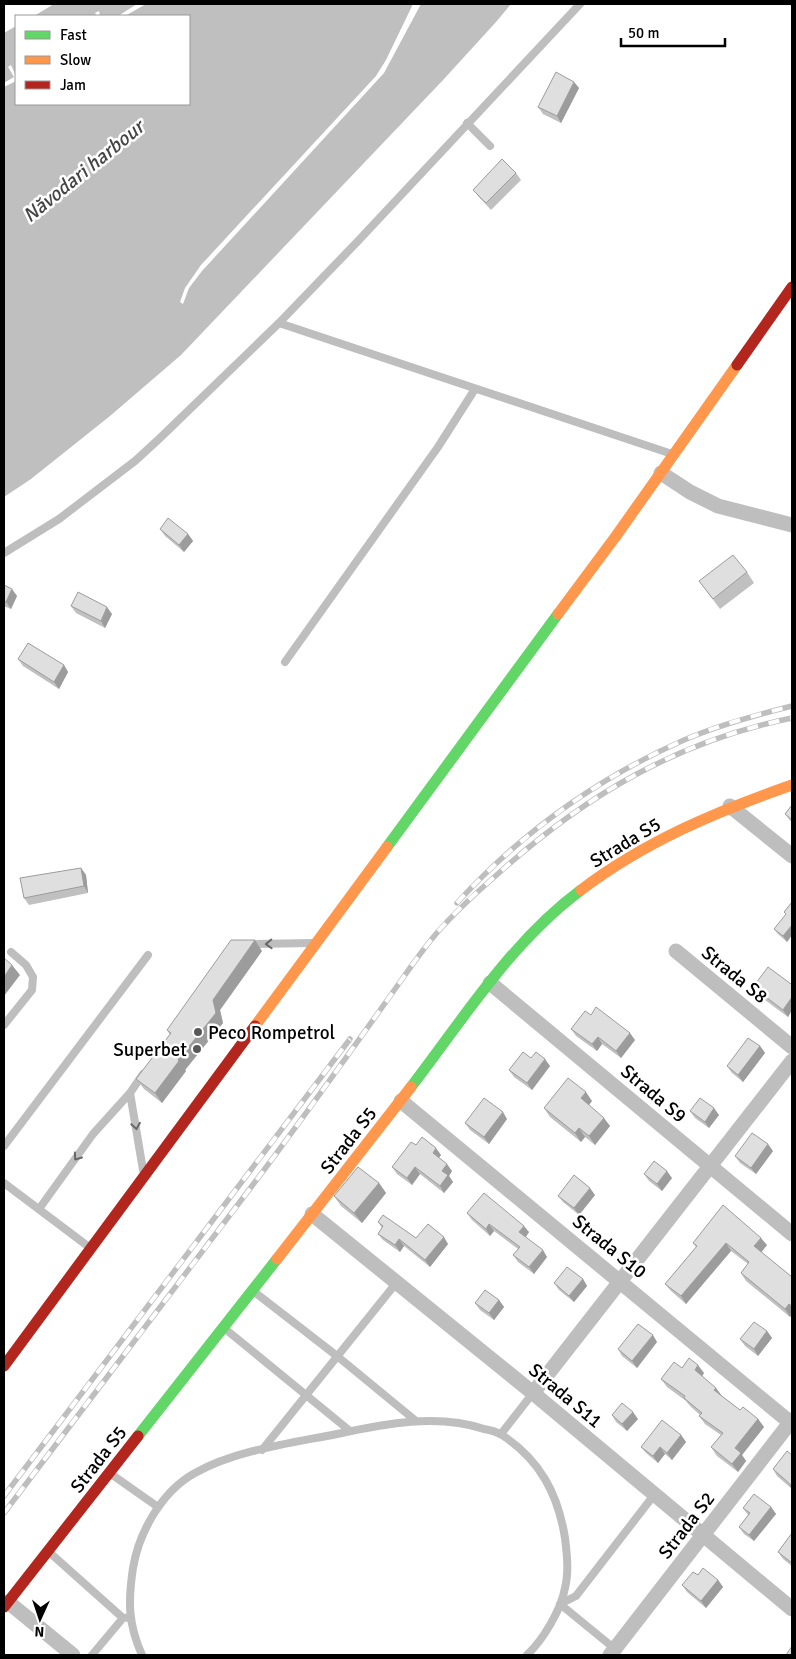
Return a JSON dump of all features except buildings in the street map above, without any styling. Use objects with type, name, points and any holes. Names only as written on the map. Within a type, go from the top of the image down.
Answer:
[{"type":"main road","points":[[4,1366],[661,473],[792,287]]},
{"type":"main road","name":"Strada S5","points":[[6,1604],[253,1291],[490,983],[531,934],[564,902],[609,870],[670,835],[730,806],[792,785]]},
{"type":"street","points":[[661,473],[690,492],[718,506],[792,525]]},
{"type":"street","points":[[730,806],[792,856]]},
{"type":"street","name":"Strada S8","points":[[676,951],[792,1047]]},
{"type":"street","name":"Strada S9","points":[[490,983],[792,1234]]},
{"type":"street","points":[[533,1393],[792,1061]]},
{"type":"street","name":"Strada S10","points":[[401,1101],[792,1422]]},
{"type":"street","name":"Strada S11","points":[[312,1214],[533,1393],[792,1609]]},
{"type":"street","name":"Strada S2","points":[[616,1653],[703,1536],[792,1422]]},
{"type":"street","points":[[6,1604],[73,1655]]},
{"type":"lane","points":[[4,553],[59,519],[135,460],[278,323],[365,234],[580,4]]},
{"type":"lane","points":[[467,123],[490,146]]},
{"type":"lane","points":[[278,323],[674,455]]},
{"type":"lane","points":[[285,662],[438,447],[475,388]]},
{"type":"lane","points":[[241,945],[317,942]]},
{"type":"lane","points":[[4,1025],[32,990],[33,977],[26,965],[11,952]]},
{"type":"lane","points":[[4,1146],[148,955]]},
{"type":"lane","points":[[39,1209],[93,1134],[130,1092],[147,1068]]},
{"type":"lane","points":[[130,1092],[144,1176]]},
{"type":"lane","points":[[4,1183],[91,1248]]},
{"type":"lane","points":[[262,1450],[397,1282]]},
{"type":"lane","points":[[253,1291],[337,1356],[416,1421]]},
{"type":"lane","points":[[224,1328],[350,1432]]},
{"type":"lane","points":[[501,1434],[533,1393]]},
{"type":"lane","points":[[92,1655],[126,1617],[135,1557],[145,1531],[158,1507],[194,1473],[220,1461],[262,1450],[416,1421],[476,1426],[501,1434],[521,1450],[542,1473],[554,1495],[562,1518],[566,1547],[565,1589],[549,1626],[527,1655]]},
{"type":"lane","points":[[110,1473],[158,1507]]},
{"type":"lane","points":[[560,1604],[576,1596],[654,1495]]},
{"type":"lane","points":[[48,1551],[126,1617],[142,1655]]},
{"type":"lane","points":[[560,1604],[616,1653]]},
{"type":"water","points":[[54,4],[137,4],[120,15],[100,15],[99,11],[95,13],[96,15],[36,15]]},
{"type":"water","name":"Năvodari harbour","points":[[146,4],[413,4],[386,60],[376,76],[201,265],[185,288],[180,302],[183,304],[189,288],[202,271],[384,73],[421,4],[511,4],[444,79],[181,355],[110,416],[31,479],[4,497],[4,87],[15,82],[15,105],[190,105],[190,15],[127,15]]},
{"type":"water","points":[[15,27],[15,74],[11,65],[8,67],[14,77],[4,83],[4,33]]},
{"type":"railway","points":[[457,903],[481,878],[534,831],[591,790],[621,772],[684,740],[737,721],[792,706]]},
{"type":"railway","points":[[4,1513],[277,1153],[419,956],[455,913],[533,844],[600,796],[636,775],[710,741],[750,728],[792,718]]},
{"type":"railway","points":[[4,1496],[350,1039]]},
{"type":"traffic: fast","points":[[387,847],[558,614]]},
{"type":"traffic: fast","points":[[411,1087],[510,957],[532,933],[581,890]]},
{"type":"traffic: fast","points":[[138,1436],[277,1259]]},
{"type":"traffic: slow","points":[[558,614],[616,536],[737,365]]},
{"type":"traffic: slow","points":[[581,890],[630,857],[682,829],[792,785]]},
{"type":"traffic: slow","points":[[255,1026],[387,847]]},
{"type":"traffic: slow","points":[[277,1259],[411,1087]]},
{"type":"traffic: jam","points":[[737,365],[792,287]]},
{"type":"traffic: jam","points":[[4,1366],[255,1026]]},
{"type":"traffic: jam","points":[[4,1607],[138,1436]]},
{"type":"place","name":"Peco Rompetrol","points":[[198,1032]]},
{"type":"place","name":"Superbet","points":[[197,1049]]}]
